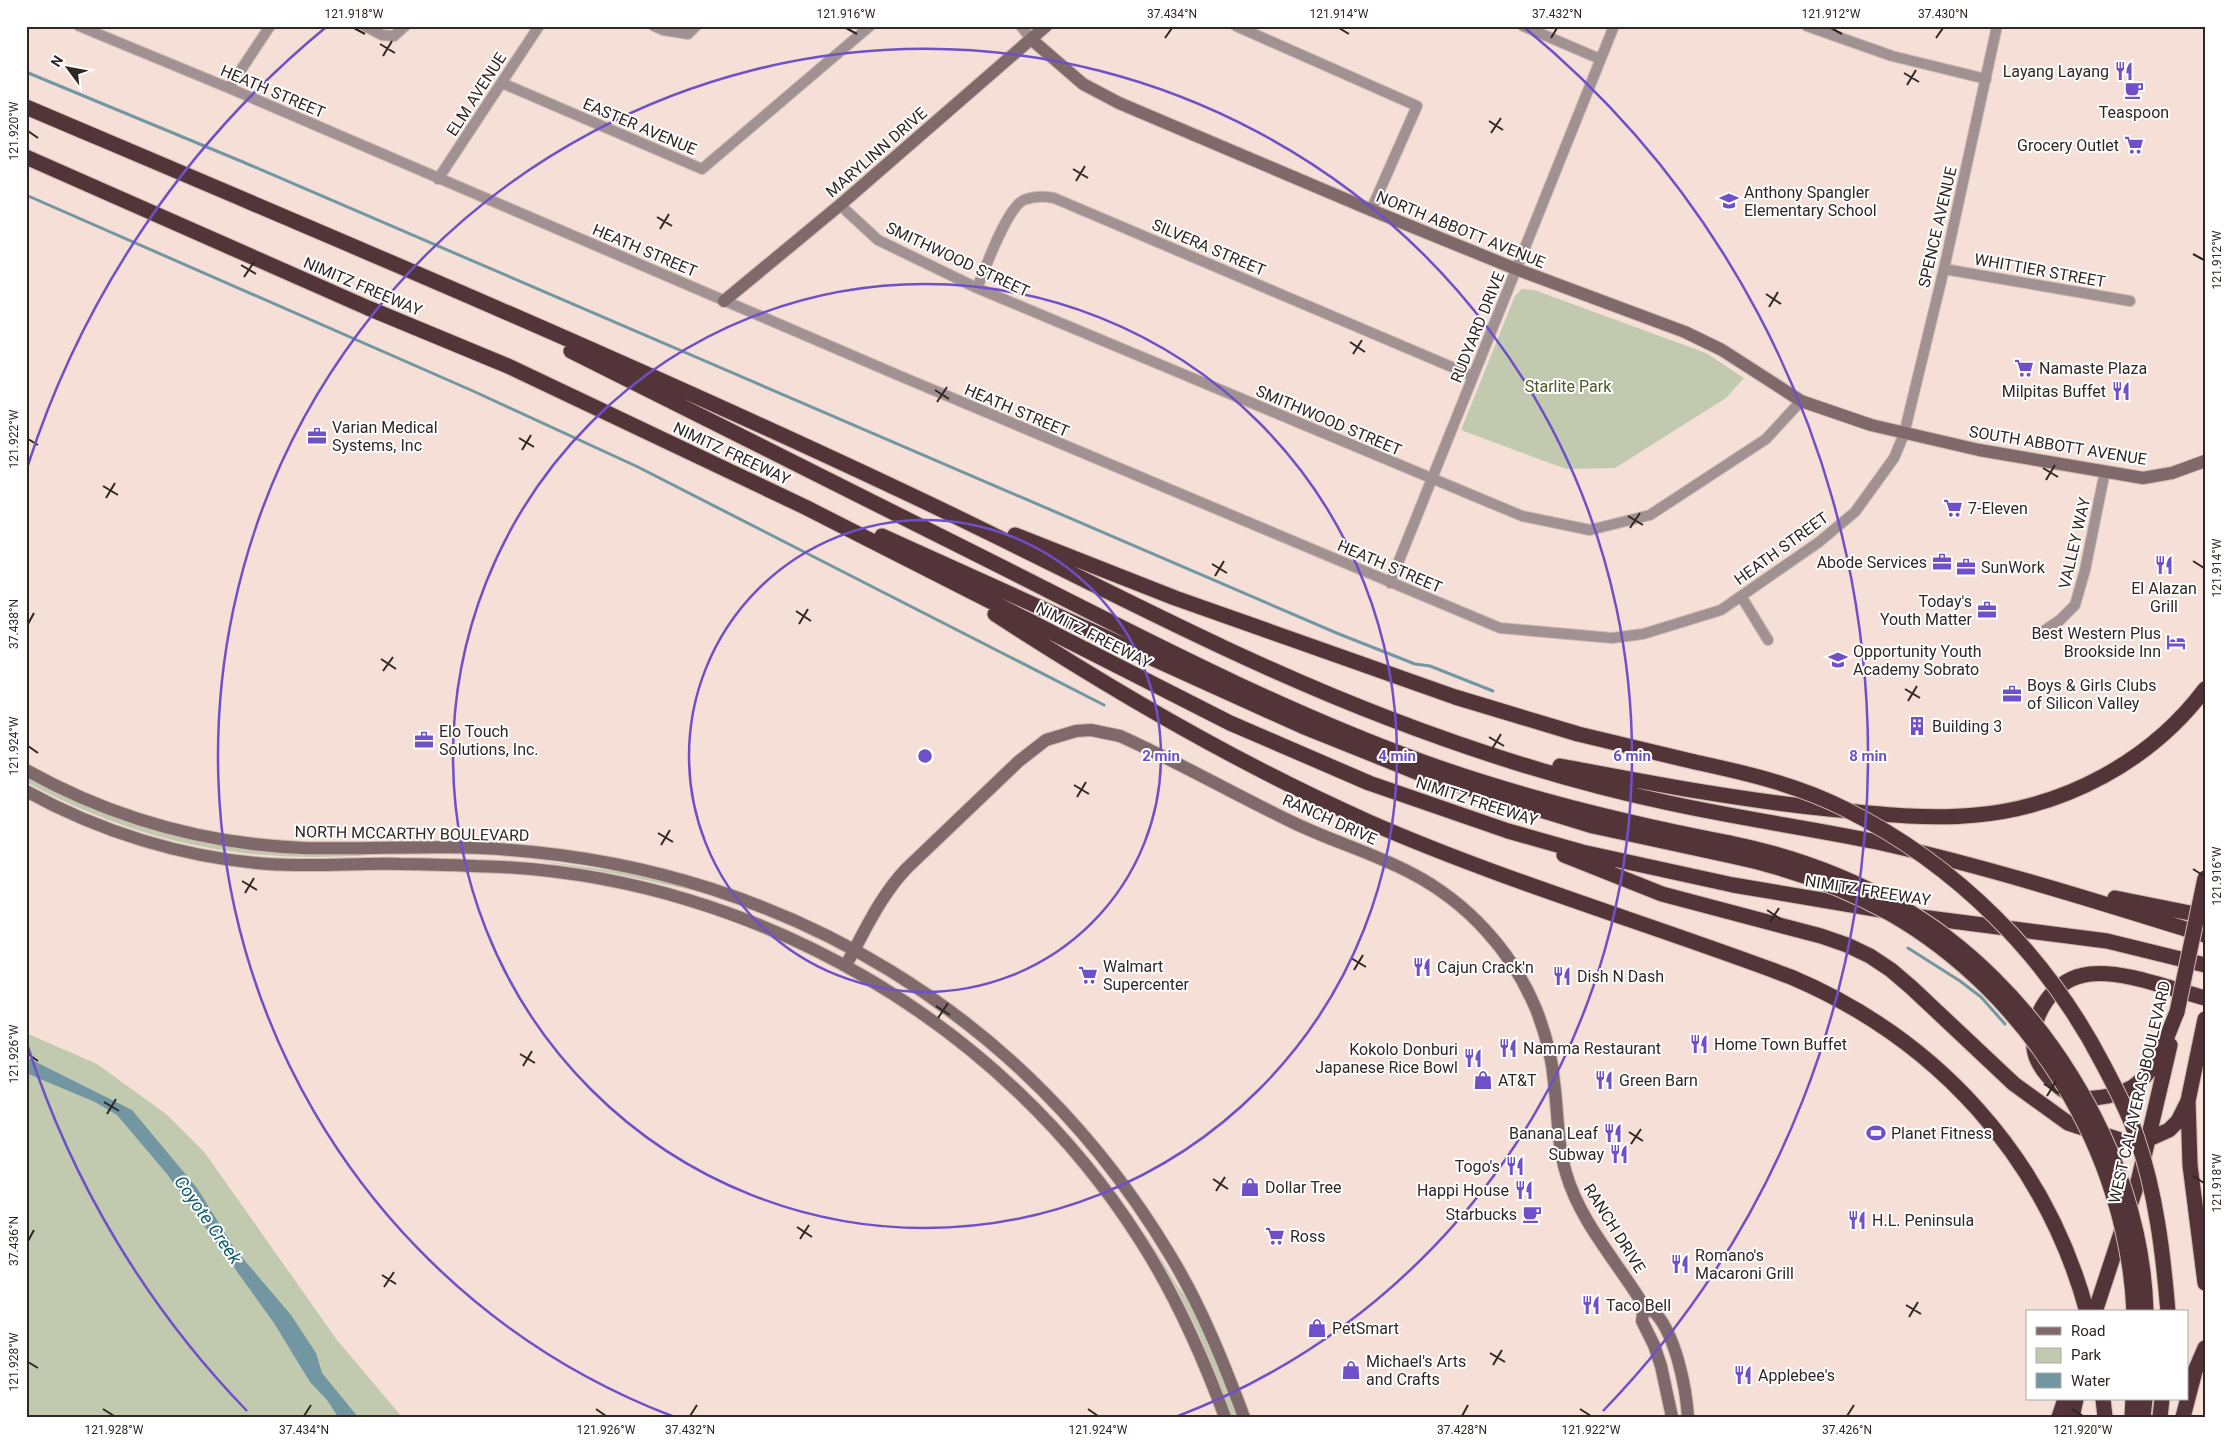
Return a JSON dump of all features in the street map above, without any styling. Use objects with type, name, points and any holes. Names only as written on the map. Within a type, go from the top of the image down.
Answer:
[{"type":"highway","name":"NIMITZ FREEWAY","points":[[26,107],[401,266],[680,389],[901,490],[1296,679],[1388,718],[1486,752],[1580,781],[1668,803],[1876,842],[2034,882],[2205,935]]},
{"type":"highway","name":"NIMITZ FREEWAY","points":[[26,158],[377,312],[508,366],[805,506],[1230,723],[1300,755],[1369,783],[1508,831],[1582,852],[1733,885],[1930,918],[2107,940],[2205,965]]},
{"type":"highway","points":[[401,266],[1172,653],[1306,715],[1423,762],[1534,797],[1729,849],[1811,877],[1853,895],[1891,915],[1963,966],[2026,1031],[2054,1070],[2078,1112],[2100,1158],[2116,1204],[2129,1257],[2134,1310]]},
{"type":"highway","points":[[508,366],[573,390],[978,581],[1360,750],[1419,773],[1539,811],[1630,835],[1729,849],[1776,853],[1815,866],[1858,884],[1897,904],[1971,957],[2035,1023],[2064,1064],[2089,1107],[2111,1154],[2127,1200],[2140,1255],[2146,1310]]},
{"type":"highway","points":[[901,490],[1175,598],[1455,697],[1578,734],[1756,775],[1801,790],[1844,808],[1890,834],[1926,858],[2001,921],[2034,958],[2066,1000],[2093,1044],[2117,1089],[2137,1136],[2156,1212],[2164,1255],[2168,1310]]},
{"type":"highway","points":[[933,573],[1048,648],[1171,723],[1344,810],[1495,873],[1749,961],[1830,993],[1869,1016],[1908,1043],[1941,1071],[1999,1134],[2044,1204],[2065,1248],[2086,1310]]},
{"type":"highway","points":[[1486,752],[1697,792],[1767,803],[1888,815],[1976,816],[2014,810],[2043,802],[2092,784],[2126,763],[2160,737],[2195,703],[2205,690]]},
{"type":"highway","points":[[1508,831],[1606,873],[1662,894],[1821,936],[1870,956],[1891,970],[2014,1084],[2048,1111],[2068,1123],[2123,1141],[2148,1139],[2169,1130],[2178,1121],[2188,1101]]},
{"type":"highway","name":"WEST CALAVERAS BOULEVARD","points":[[2096,1310],[2139,1178],[2205,878]]},
{"type":"highway","points":[[2034,882],[2205,916]]},
{"type":"highway","points":[[2177,1012],[2154,1065],[2139,1083],[2122,1093],[2097,1099],[2075,1096],[2057,1085],[2043,1070],[2034,1050],[2034,1029],[2042,1007],[2054,991],[2071,979],[2090,974],[2109,975],[2205,998]]},
{"type":"highway","points":[[2205,1020],[2188,1101],[2191,1181],[2205,1283]]},
{"type":"highway","points":[[2188,1398],[2195,1371],[2205,1348]]},
{"type":"highway","points":[[2059,1417],[2065,1400]]},
{"type":"highway","points":[[2072,1417],[2076,1400]]},
{"type":"highway","points":[[2103,1400],[2105,1417]]},
{"type":"highway","points":[[2132,1417],[2133,1400]]},
{"type":"highway","points":[[2143,1417],[2144,1400]]},
{"type":"highway","points":[[2160,1417],[2162,1400]]},
{"type":"highway","points":[[2183,1417],[2187,1400]]},
{"type":"street","name":"HEATH STREET","points":[[79,26],[229,88],[724,301],[1500,628],[1612,638],[1643,634],[1720,610],[1819,542],[1855,512],[1894,458],[1904,434]]},
{"type":"street","points":[[229,88],[270,26]]},
{"type":"street","points":[[365,26],[382,36],[394,36],[405,26]]},
{"type":"street","name":"ELM AVENUE","points":[[438,179],[539,26]]},
{"type":"street","points":[[654,26],[663,30],[688,34],[696,26]]},
{"type":"street","name":"EASTER AVENUE","points":[[502,83],[702,169],[870,26]]},
{"type":"street","name":"NORTH ABBOTT AVENUE","points":[[1021,26],[1031,39],[1068,73],[1103,95],[1371,210],[1516,269],[1685,332],[1722,350],[1801,401],[1871,426],[1904,434]]},
{"type":"street","name":"MARYLINN DRIVE","points":[[724,301],[840,205],[1046,26]]},
{"type":"street","points":[[1236,26],[1418,106],[1371,210]]},
{"type":"street","points":[[1523,26],[1600,59]]},
{"type":"street","name":"RUDYARD DRIVE","points":[[1390,583],[1614,26]]},
{"type":"street","points":[[1807,26],[1892,56],[1986,79]]},
{"type":"street","name":"SPENCE AVENUE","points":[[1904,434],[1944,269],[1997,26]]},
{"type":"street","name":"SILVERA STREET","points":[[977,288],[1009,216],[1022,201],[1039,196],[1054,198],[1473,376]]},
{"type":"street","name":"SMITHWOOD STREET","points":[[840,205],[878,240],[977,288],[1432,480],[1522,516],[1590,530],[1650,514],[1766,439],[1801,401]]},
{"type":"street","name":"WHITTIER STREET","points":[[1944,269],[2130,301]]},
{"type":"street","name":"SOUTH ABBOTT AVENUE","points":[[1904,434],[1979,450],[2143,478],[2172,473],[2205,461]]},
{"type":"street","name":"VALLEY WAY","points":[[2038,635],[2060,620],[2075,605],[2085,570],[2105,471]]},
{"type":"street","points":[[1741,596],[1768,640]]},
{"type":"street","name":"RANCH DRIVE","points":[[846,965],[879,904],[897,879],[1032,749],[1060,734],[1076,731],[1106,732],[1133,742],[1291,822],[1412,873],[1452,899],[1486,930],[1520,977],[1542,1027],[1552,1063],[1562,1158],[1572,1191],[1589,1223],[1644,1306],[1656,1314],[1669,1337],[1683,1383],[1688,1417]]},
{"type":"street","name":"NORTH MCCARTHY BOULEVARD","points":[[26,770],[50,783],[120,814],[190,834],[228,841],[306,848],[507,849],[552,853],[621,864],[671,876],[748,900],[794,919],[855,949],[911,984],[988,1042],[1050,1099],[1095,1149],[1116,1175],[1169,1254],[1200,1309],[1244,1417]]},
{"type":"street","name":"NORTH MCCARTHY BOULEVARD","points":[[26,791],[68,812],[113,831],[186,852],[225,859],[306,866],[401,864],[506,867],[589,877],[632,885],[704,904],[742,917],[846,965],[901,999],[976,1055],[1037,1112],[1081,1160],[1122,1212],[1169,1289],[1197,1346],[1225,1417]]},
{"type":"street","name":"RANCH DRIVE","points":[[1644,1306],[1642,1321],[1654,1344],[1661,1366],[1672,1417]]},
{"type":"green space","name":"Starlite Park","points":[[1522,289],[1534,290],[1706,353],[1744,378],[1726,398],[1615,468],[1566,469],[1461,430],[1515,296]]},
{"type":"green space","points":[[26,774],[162,831],[403,852],[302,857],[208,848],[163,838],[72,805],[26,782]]},
{"type":"green space","points":[[527,859],[658,877],[724,897],[617,874]]},
{"type":"green space","points":[[26,1033],[97,1064],[166,1114],[205,1153],[337,1340],[402,1417],[26,1417]]},
{"type":"green space","points":[[1141,1226],[1178,1287],[1194,1308],[1240,1417],[1232,1417],[1198,1332],[1177,1289]]},
{"type":"water","name":"Coyote Creek","points":[[26,1057],[132,1110],[197,1188],[235,1249],[291,1315],[316,1353],[322,1373],[358,1417],[338,1417],[327,1400],[310,1382],[274,1323],[167,1174],[117,1115],[95,1102],[26,1073]]},
{"type":"waterway","points":[[26,72],[243,162],[1339,634],[1415,664],[1430,666],[1493,691]]},
{"type":"waterway","points":[[26,195],[473,391],[638,467],[1104,705]]},
{"type":"waterway","points":[[1908,948],[1960,981],[1981,997],[2005,1024]]},
{"type":"place","name":"Layang Layang","points":[[2124,71]]},
{"type":"place","name":"Teaspoon","points":[[2134,90]]},
{"type":"place","name":"Grocery Outlet","points":[[2134,145]]},
{"type":"place","name":"Anthony Spangler Elementary School","points":[[1729,201]]},
{"type":"place","name":"Namaste Plaza","points":[[2024,368]]},
{"type":"place","name":"Milpitas Buffet","points":[[2121,391]]},
{"type":"place","name":"Varian Medical Systems, Inc","points":[[317,436]]},
{"type":"place","name":"7-Eleven","points":[[1953,508]]},
{"type":"place","name":"Abode Services","points":[[1942,562]]},
{"type":"place","name":"El Alazan Grill","points":[[2164,565]]},
{"type":"place","name":"SunWork","points":[[1966,567]]},
{"type":"place","name":"Today's Youth Matter","points":[[1987,610]]},
{"type":"place","name":"Best Western Plus Brookside Inn","points":[[2176,642]]},
{"type":"place","name":"Opportunity Youth Academy Sobrato","points":[[1838,660]]},
{"type":"place","name":"Boys & Girls Clubs of Silicon Valley","points":[[2012,694]]},
{"type":"place","name":"Building 3","points":[[1917,726]]},
{"type":"place","name":"Elo Touch Solutions, Inc.","points":[[424,740]]},
{"type":"place","name":"Cajun Crack'n","points":[[1422,967]]},
{"type":"place","name":"Walmart Supercenter","points":[[1088,975]]},
{"type":"place","name":"Dish N Dash","points":[[1562,976]]},
{"type":"place","name":"Home Town Buffet","points":[[1699,1044]]},
{"type":"place","name":"Namma Restaurant","points":[[1508,1048]]},
{"type":"place","name":"Kokolo Donburi Japanese Rice Bowl","points":[[1473,1058]]},
{"type":"place","name":"AT&T","points":[[1483,1080]]},
{"type":"place","name":"Green Barn","points":[[1604,1080]]},
{"type":"place","name":"Banana Leaf","points":[[1613,1133]]},
{"type":"place","name":"Planet Fitness","points":[[1876,1133]]},
{"type":"place","name":"Subway","points":[[1619,1154]]},
{"type":"place","name":"Togo's","points":[[1515,1166]]},
{"type":"place","name":"Dollar Tree","points":[[1250,1187]]},
{"type":"place","name":"Happi House","points":[[1524,1190]]},
{"type":"place","name":"Starbucks","points":[[1532,1214]]},
{"type":"place","name":"H.L. Peninsula","points":[[1857,1220]]},
{"type":"place","name":"Ross","points":[[1275,1236]]},
{"type":"place","name":"Romano's Macaroni Grill","points":[[1680,1264]]},
{"type":"place","name":"Taco Bell","points":[[1591,1305]]},
{"type":"place","name":"PetSmart","points":[[1317,1328]]},
{"type":"place","name":"Michael's Arts and Crafts","points":[[1351,1370]]},
{"type":"place","name":"Applebee's","points":[[1743,1375]]}]
